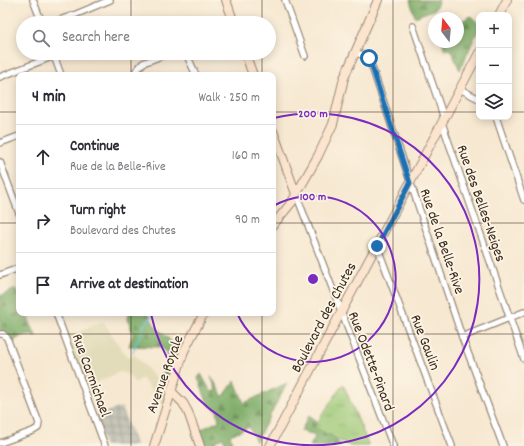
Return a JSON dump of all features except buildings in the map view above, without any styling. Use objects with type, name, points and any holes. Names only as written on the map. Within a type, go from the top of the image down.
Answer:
[{"type":"street","points":[[33,0],[39,16]]},
{"type":"street","points":[[71,16],[110,0]]},
{"type":"street","points":[[226,0],[232,16]]},
{"type":"street","points":[[285,0],[305,56]]},
{"type":"street","points":[[276,221],[292,202],[318,156],[333,124],[344,78],[378,0]]},
{"type":"street","points":[[501,12],[507,0]]},
{"type":"street","name":"Rue des Belles-Neiges","points":[[413,26],[443,121],[524,359]]},
{"type":"street","name":"Rue de la Belle-Rive","points":[[354,53],[364,55],[369,58],[462,336],[503,446]]},
{"type":"street","name":"Boulevard des Chutes","points":[[270,446],[476,59]]},
{"type":"street","points":[[0,77],[40,60]]},
{"type":"street","points":[[56,60],[60,72]]},
{"type":"street","points":[[136,72],[143,63],[151,60]]},
{"type":"street","points":[[189,60],[195,72]]},
{"type":"street","points":[[248,60],[252,72]]},
{"type":"street","points":[[460,90],[476,98]]},
{"type":"street","points":[[497,120],[524,200]]},
{"type":"street","points":[[0,143],[16,137]]},
{"type":"street","points":[[276,139],[296,194]]},
{"type":"street","points":[[0,162],[16,200]]},
{"type":"street","name":"Rue Odette-Pinard","points":[[296,194],[393,446]]},
{"type":"street","name":"Rue Gaulin","points":[[377,246],[452,446]]},
{"type":"street","points":[[0,275],[16,269]]},
{"type":"street","points":[[462,336],[524,312]]},
{"type":"street","name":"Rue Carmichael","points":[[57,316],[105,446]]},
{"type":"street","name":"Avenue Royale","points":[[154,446],[184,351],[202,316]]},
{"type":"street","points":[[0,334],[3,334],[7,338],[39,423],[38,428],[33,431],[0,443]]},
{"type":"street","points":[[171,391],[188,412],[200,446]]},
{"type":"shaded area","points":[[103,321],[127,358],[134,354],[170,394],[166,409],[142,378],[135,383],[129,375],[124,373],[120,372],[84,388],[65,338]]},
{"type":"shaded area","points":[[121,407],[137,446],[105,446],[94,416]]},
{"type":"green space","points":[[410,0],[439,0],[435,9],[415,17]]},
{"type":"green space","points":[[471,16],[476,21],[476,35],[460,70],[450,49],[445,50],[444,48],[464,48],[464,20]]},
{"type":"green space","points":[[16,289],[16,316],[27,316],[36,336],[23,335],[13,343],[0,332],[0,296]]},
{"type":"green space","points":[[128,316],[150,316],[156,327],[173,343],[182,342],[169,378],[163,374],[169,358],[162,347],[129,346],[133,334],[128,319]]},
{"type":"green space","points":[[201,374],[211,392],[216,390],[211,376],[223,397],[235,381],[244,403],[287,383],[256,442],[249,427],[230,435],[232,442],[226,444],[223,438],[215,441],[217,446],[206,446],[200,430],[219,421],[217,411],[208,404],[198,378]]},
{"type":"green space","points":[[343,384],[369,446],[350,446],[314,427]]},
{"type":"green space","points":[[309,415],[330,431],[341,446],[310,446],[316,435],[301,431]]},
{"type":"waterway","points":[[133,352],[144,325],[152,316]]},
{"type":"route","points":[[369,58],[410,183],[377,246]]}]
